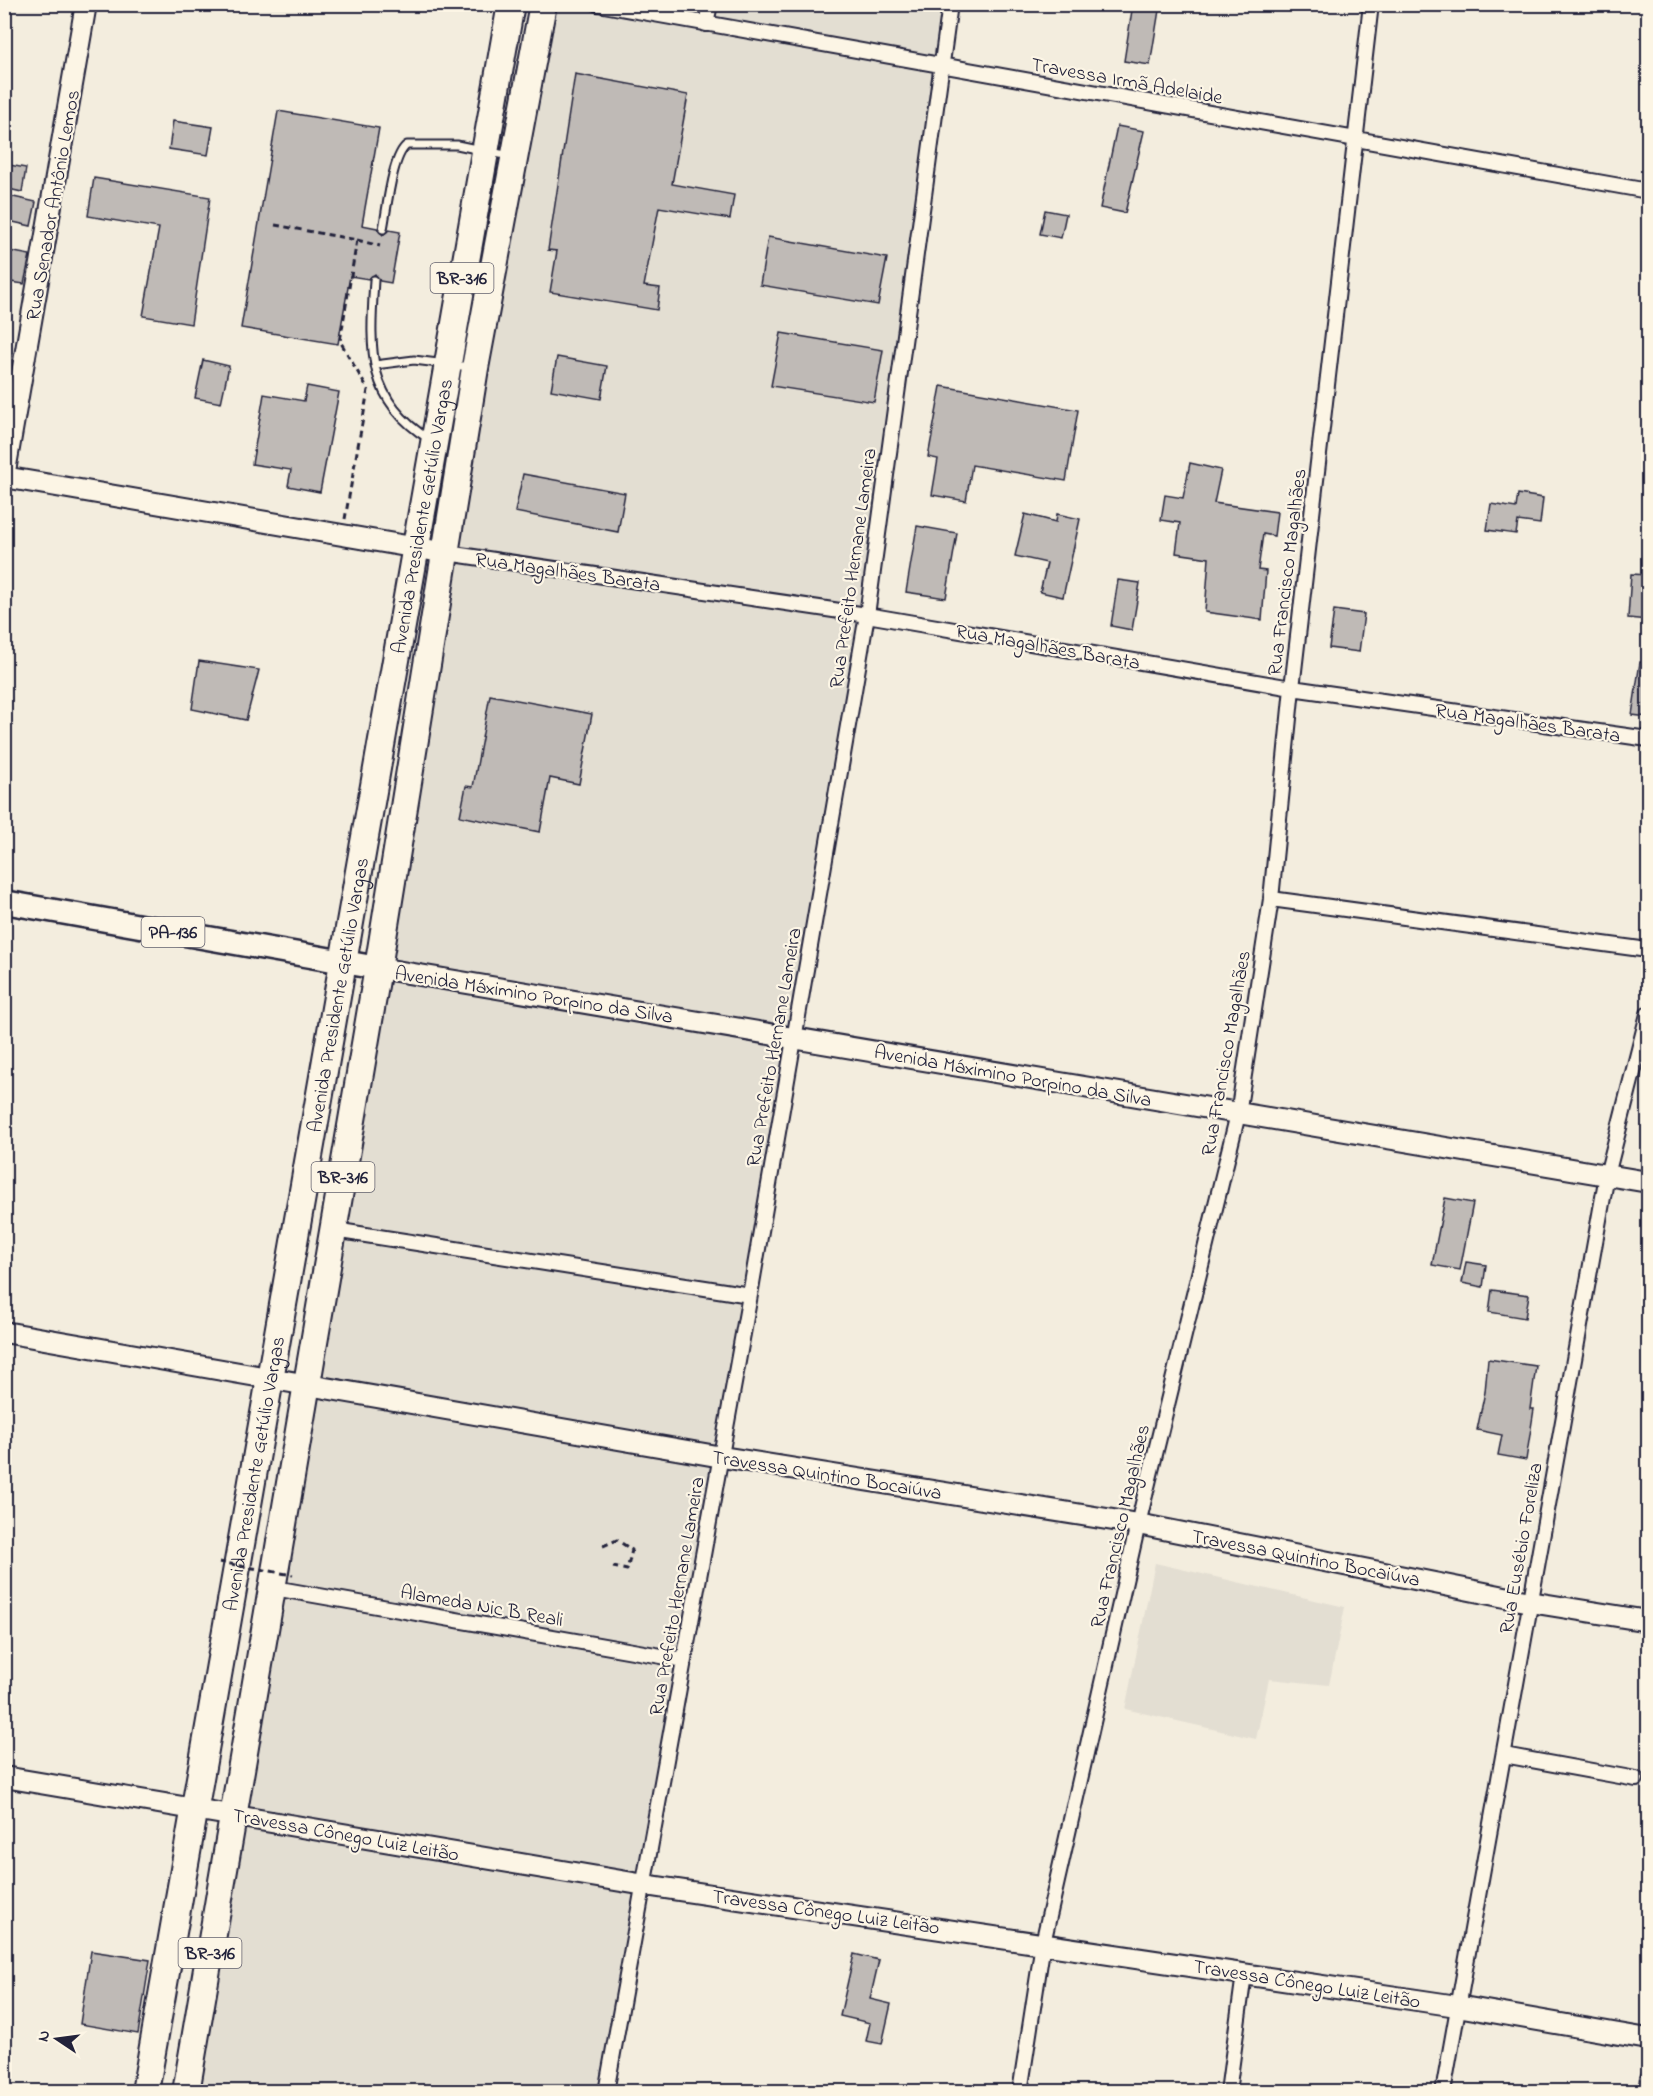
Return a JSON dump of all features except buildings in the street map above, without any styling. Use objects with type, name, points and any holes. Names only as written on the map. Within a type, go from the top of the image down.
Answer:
[{"type":"highway","name":"Avenida Presidente Getúlio Vargas","points":[[145,2091],[484,151],[512,4]]},
{"type":"highway","name":"Avenida Presidente Getúlio Vargas","points":[[186,2091],[233,1815],[283,1581],[308,1385],[476,368],[543,4]]},
{"type":"main road","name":"PA-136","points":[[4,902],[378,968]]},
{"type":"street","name":"Rua Senador Antônio Lemos","points":[[4,477],[86,4]]},
{"type":"street","name":"Travessa Irmã Adelaide","points":[[598,4],[1648,191]]},
{"type":"street","points":[[706,24],[710,4]]},
{"type":"street","name":"Rua Prefeito Hernane Lameira","points":[[606,2091],[722,1457],[867,615],[950,4]]},
{"type":"street","name":"Rua Francisco Magalhães","points":[[1020,2091],[1042,1943],[1138,1524],[1238,1114],[1271,899],[1292,688],[1371,4]]},
{"type":"street","points":[[4,477],[447,553]]},
{"type":"street","name":"Rua Magalhães Barata","points":[[447,553],[867,615],[1292,688],[1648,739]]},
{"type":"street","points":[[1271,899],[1648,950]]},
{"type":"street","name":"Avenida Máximino Porpino da Silva","points":[[378,968],[1648,1182]]},
{"type":"street","name":"Rua Eusébio Foreliza","points":[[1443,2091],[1607,1175],[1648,1014]]},
{"type":"street","points":[[334,1230],[750,1295]]},
{"type":"street","name":"Travessa Quintino Bocaiúva","points":[[4,1332],[722,1457],[1138,1524],[1530,1602],[1648,1621]]},
{"type":"street","name":"Alameda Nic B Reali","points":[[283,1581],[684,1660]]},
{"type":"street","points":[[1504,1755],[1635,1779]]},
{"type":"street","name":"Travessa Cônego Luiz Leitão","points":[[4,1777],[645,1885],[1457,2006],[1648,2039]]},
{"type":"street","points":[[1228,2091],[1244,1974]]},
{"type":"street","points":[[1646,2091],[1648,2078]]},
{"type":"lane","points":[[383,229],[396,167],[404,148],[411,144],[457,145],[514,157]]},
{"type":"lane","points":[[374,280],[372,320],[375,365],[382,392],[408,426],[434,442]]},
{"type":"lane","points":[[375,365],[414,360],[476,368]]},
{"type":"path","points":[[275,225],[380,246]]},
{"type":"path","points":[[342,535],[368,390],[339,341],[357,240]]},
{"type":"path","points":[[603,1546],[617,1539],[632,1550],[627,1570],[614,1567]]},
{"type":"path","points":[[219,1562],[283,1581]]},
{"type":"shaded area","points":[[555,5],[950,5],[864,627],[605,2091],[183,2092]]},
{"type":"shaded area","points":[[1155,1563],[1345,1607],[1329,1685],[1269,1679],[1256,1739],[1125,1709]]}]
